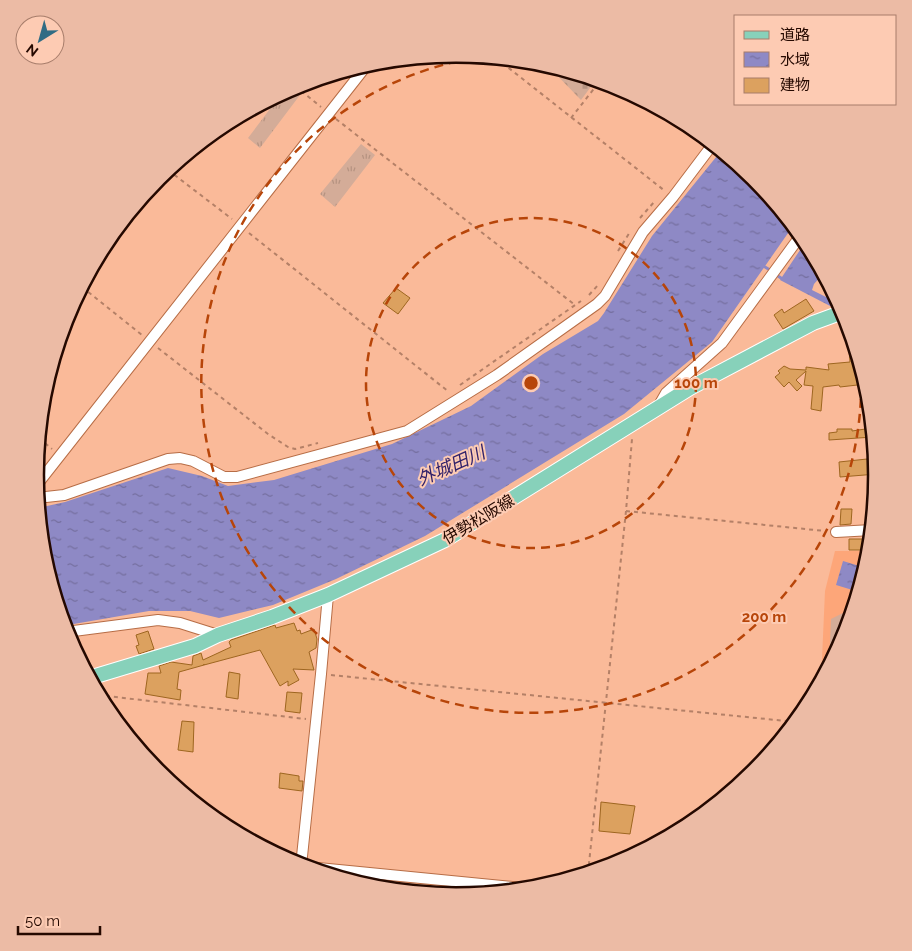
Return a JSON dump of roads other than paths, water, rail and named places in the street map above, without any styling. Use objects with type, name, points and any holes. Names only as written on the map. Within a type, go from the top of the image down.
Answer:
[{"type":"main road","name":"伊勢松阪線","points":[[96,676],[186,649],[218,635],[272,617],[328,595],[445,540],[690,388],[813,323],[836,315]]},
{"type":"street","points":[[44,476],[358,75]]},
{"type":"street","points":[[45,497],[64,495],[168,459],[193,460],[224,477],[237,478],[407,431],[497,375],[597,304],[605,296],[643,232],[673,198],[709,150]]},
{"type":"street","points":[[658,408],[666,393],[722,343],[796,242]]},
{"type":"street","points":[[836,532],[865,530]]},
{"type":"street","points":[[301,857],[328,595]]},
{"type":"street","points":[[74,631],[158,620],[180,622],[218,635]]},
{"type":"street","points":[[334,869],[497,885]]},
{"type":"water","name":"外城田川","points":[[717,156],[748,184],[789,232],[712,342],[624,414],[425,536],[336,579],[273,605],[219,618],[190,611],[149,611],[72,624],[58,582],[52,556],[45,506],[65,502],[168,468],[202,476],[228,486],[274,480],[392,444],[471,406],[543,354],[598,321],[652,236]]},
{"type":"water","points":[[801,249],[818,279],[812,290],[828,298],[832,307],[832,307],[780,280]]},
{"type":"water","points":[[843,561],[858,566],[852,590],[836,585]]},
{"type":"waterway","points":[[765,267],[770,270]]}]
